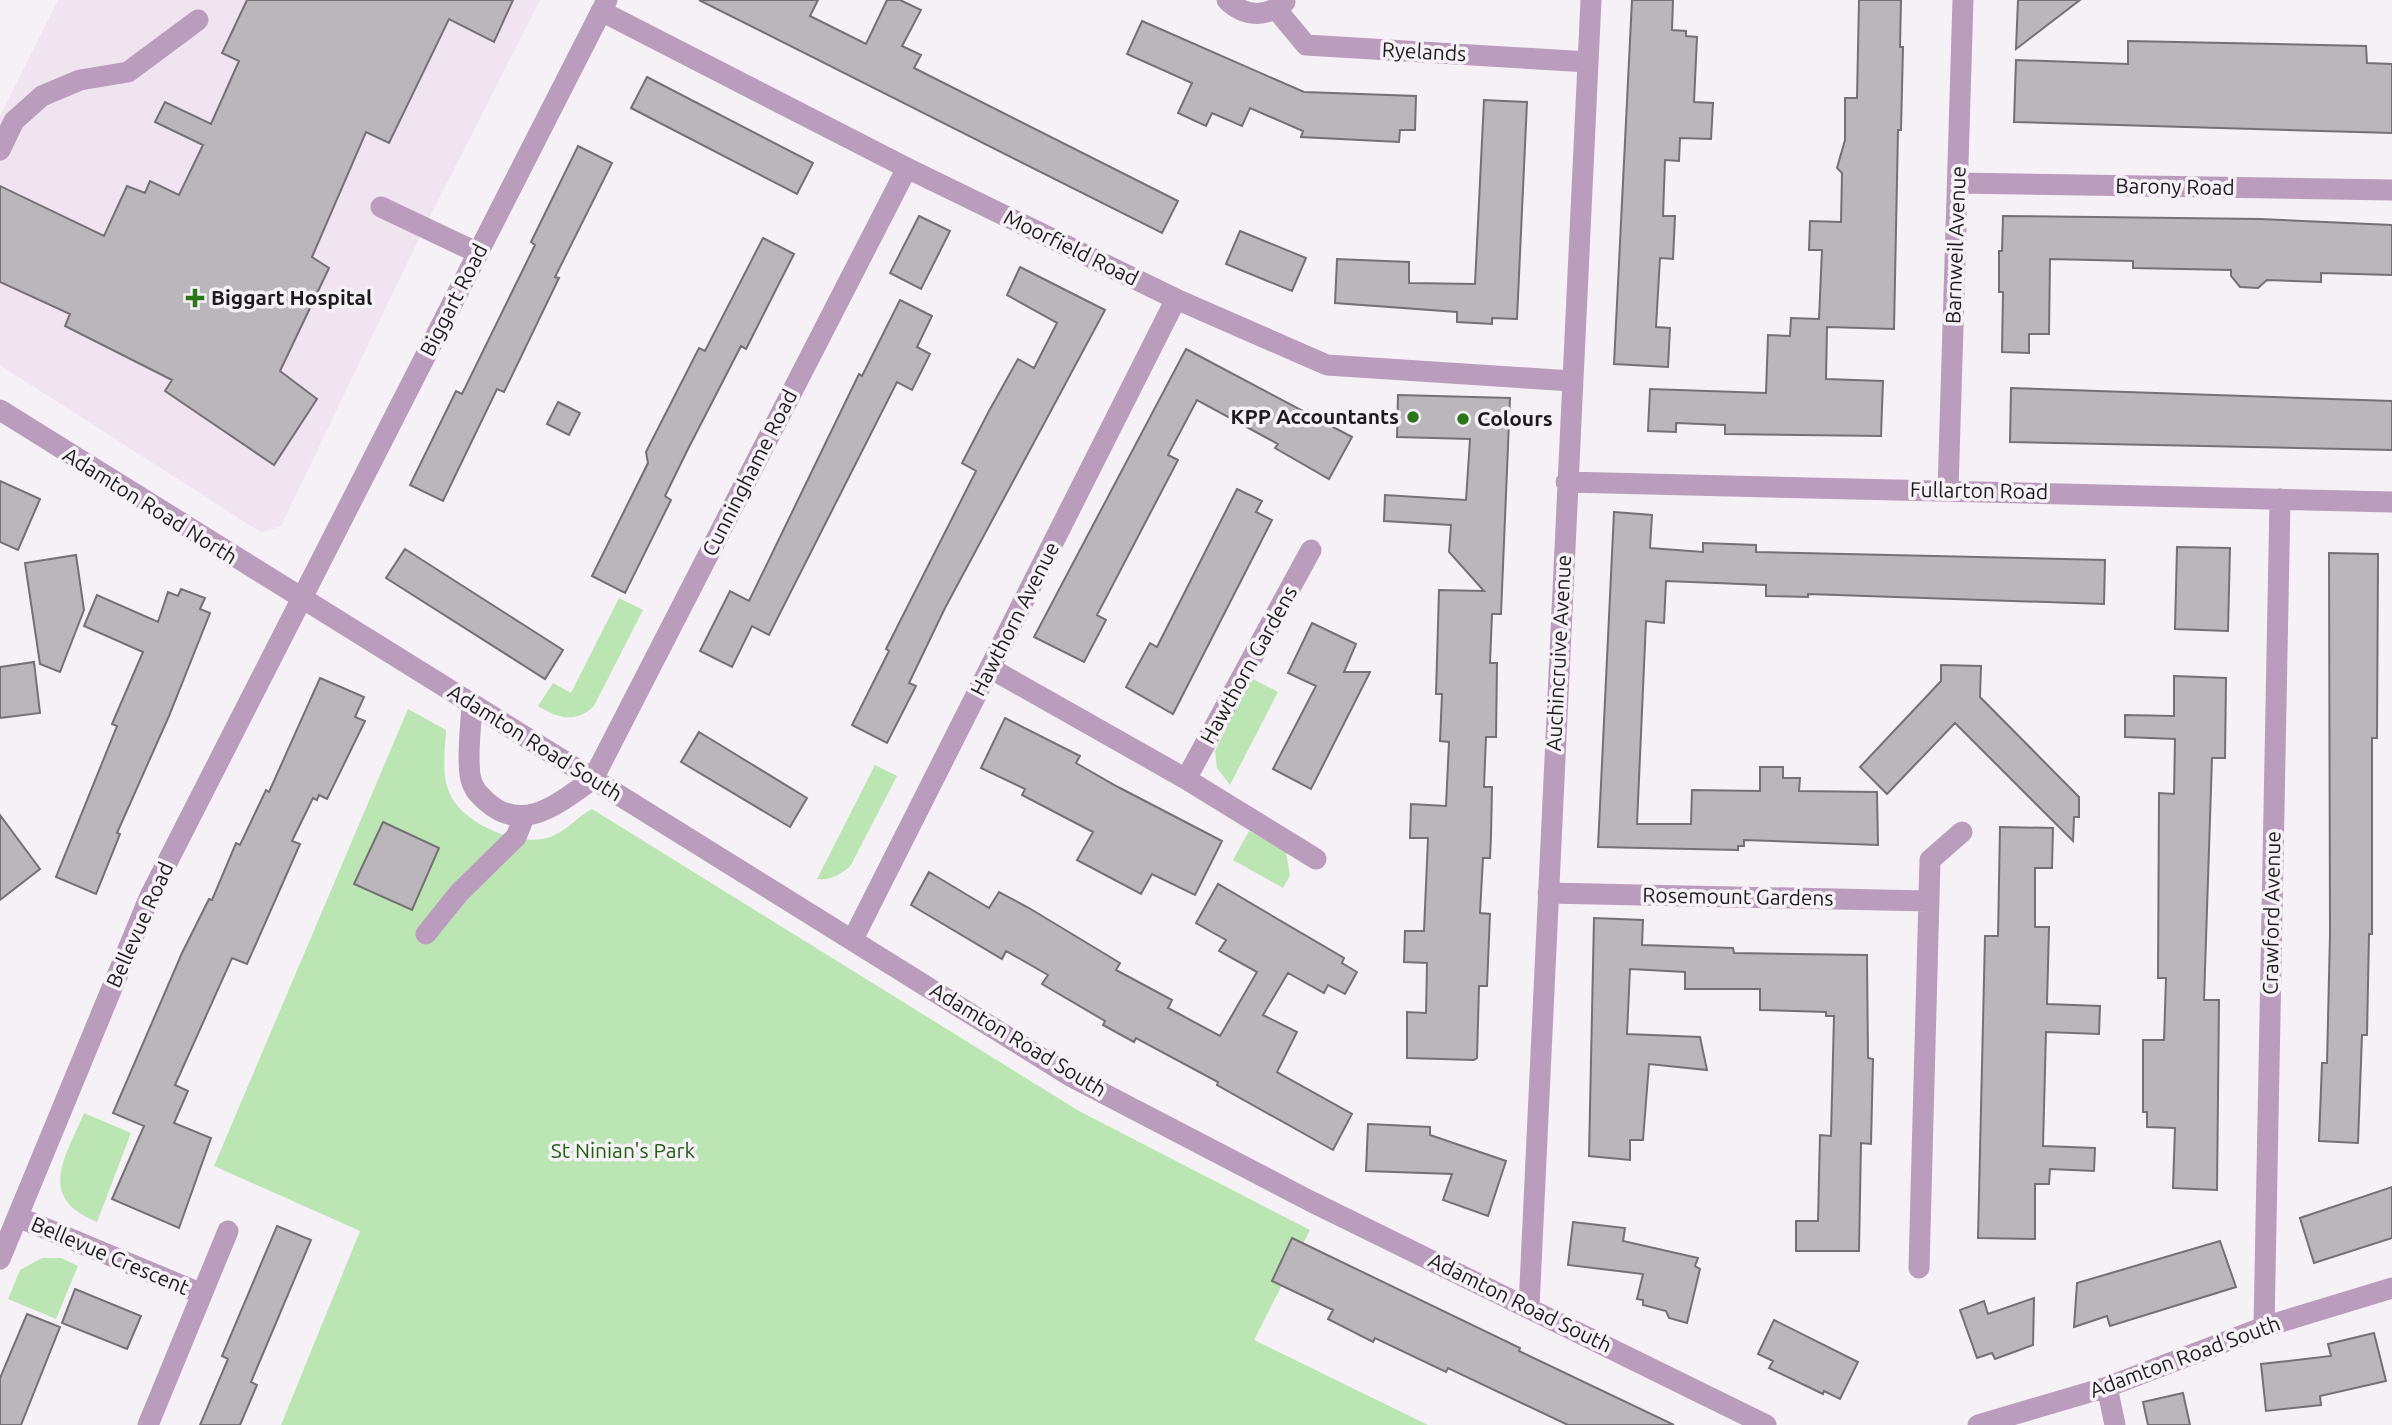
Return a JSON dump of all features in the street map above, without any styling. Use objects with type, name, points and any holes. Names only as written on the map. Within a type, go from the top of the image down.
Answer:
[{"type":"street","name":"Ryelands","points":[[1227,0],[1240,11],[1249,13],[1265,13],[1281,5],[1306,45],[1588,62]]},
{"type":"street","name":"Auchincruive Avenue","points":[[1529,1307],[1566,482],[1591,0]]},
{"type":"street","name":"Barnweil Avenue","points":[[1948,490],[1963,0]]},
{"type":"street","name":"Moorfield Road","points":[[604,6],[907,168],[1176,299],[1327,365],[1572,381]]},
{"type":"street","name":"Biggart Road","points":[[301,600],[604,6]]},
{"type":"street","points":[[0,150],[14,121],[42,96],[80,80],[128,72],[198,20]]},
{"type":"street","name":"Cunninghame Road","points":[[593,779],[907,168]]},
{"type":"street","name":"Barony Road","points":[[1958,183],[2392,190]]},
{"type":"street","points":[[381,207],[478,253]]},
{"type":"street","name":"Hawthorn Avenue","points":[[853,939],[1176,299]]},
{"type":"street","name":"Adamton Road North","points":[[0,410],[301,600]]},
{"type":"street","name":"Fullarton Road","points":[[1566,482],[2392,502]]},
{"type":"street","name":"Crawford Avenue","points":[[2264,1327],[2280,499]]},
{"type":"street","name":"Hawthorn Gardens","points":[[1186,779],[1311,551]]},
{"type":"street","name":"Adamton Road South","points":[[301,600],[853,939],[1072,1077],[1310,1201],[1766,1425]]},
{"type":"street","name":"Bellevue Road","points":[[0,1259],[150,896],[301,600]]},
{"type":"street","points":[[990,668],[1186,779],[1317,859]]},
{"type":"street","points":[[472,704],[470,768],[476,792],[506,815],[524,817],[541,813],[593,779]]},
{"type":"street","points":[[426,934],[459,893],[516,837],[524,817]]},
{"type":"street","points":[[1919,1268],[1930,860],[1962,832]]},
{"type":"street","name":"Rosemount Gardens","points":[[1548,893],[1928,901]]},
{"type":"street","name":"Bellevue Crescent","points":[[18,1217],[202,1294]]},
{"type":"street","name":"Bellevue Crescent","points":[[148,1425],[228,1231]]},
{"type":"street","name":"Adamton Road South","points":[[1978,1425],[2107,1387],[2264,1327],[2392,1288]]},
{"type":"street","points":[[2107,1387],[2115,1425]]},
{"type":"shaded area","name":"Biggart Hospital","points":[[58,0],[540,0],[422,232],[281,526],[262,533],[0,365],[0,116]]},
{"type":"green space","points":[[619,598],[643,610],[594,706],[580,715],[566,717],[538,706],[553,683],[571,693]]},
{"type":"green space","points":[[1251,678],[1278,692],[1230,785],[1217,768],[1215,751]]},
{"type":"green space","name":"St Ninian's Park","points":[[408,709],[446,730],[444,763],[447,787],[456,804],[477,822],[503,835],[530,840],[542,839],[563,831],[592,809],[1079,1111],[1310,1230],[1254,1340],[1428,1425],[281,1425],[360,1231],[214,1166]]},
{"type":"green space","points":[[875,765],[897,776],[851,865],[835,876],[817,879]]},
{"type":"green space","points":[[1249,831],[1286,851],[1290,876],[1283,888],[1233,860]]},
{"type":"green space","points":[[84,1113],[131,1133],[97,1222],[78,1212],[67,1201],[61,1189],[64,1161]]},
{"type":"green space","points":[[42,1258],[61,1258],[78,1266],[56,1319],[8,1299],[20,1270]]},
{"type":"building","points":[[247,0],[513,0],[494,42],[449,19],[389,143],[366,132],[312,257],[329,268],[280,371],[317,399],[274,465],[165,391],[172,380],[65,326],[70,314],[0,282],[0,186],[104,236],[127,186],[145,193],[150,181],[179,195],[203,145],[155,122],[165,102],[211,124],[239,61],[222,53]]},
{"type":"building","points":[[699,0],[818,0],[810,16],[866,44],[887,0],[900,0],[921,10],[902,46],[921,55],[914,68],[1178,201],[1162,233]]},
{"type":"building","points":[[1632,0],[1673,0],[1672,30],[1686,31],[1686,36],[1697,37],[1694,102],[1713,103],[1711,139],[1680,138],[1679,161],[1665,160],[1663,216],[1675,216],[1673,259],[1660,258],[1656,327],[1670,328],[1668,367],[1614,364]]},
{"type":"building","points":[[1859,0],[1901,0],[1900,47],[1903,47],[1901,130],[1898,130],[1894,329],[1827,327],[1826,379],[1883,381],[1881,436],[1725,434],[1725,425],[1676,423],[1676,432],[1648,431],[1650,389],[1766,393],[1768,335],[1790,336],[1791,318],[1819,319],[1822,250],[1809,250],[1810,221],[1841,222],[1842,173],[1837,168],[1845,140],[1845,98],[1857,98]]},
{"type":"building","points":[[2018,0],[2080,0],[2016,49]]},
{"type":"building","points":[[1142,21],[1304,92],[1416,96],[1415,130],[1400,130],[1399,142],[1301,137],[1303,131],[1250,108],[1242,126],[1212,113],[1206,126],[1178,113],[1192,83],[1127,54]]},
{"type":"building","points":[[2128,41],[2366,46],[2367,63],[2392,64],[2392,133],[2014,122],[2016,60],[2128,64]]},
{"type":"building","points":[[647,77],[813,163],[797,194],[631,108]]},
{"type":"building","points":[[1484,100],[1527,102],[1517,319],[1492,318],[1492,324],[1457,322],[1457,312],[1335,303],[1337,259],[1409,262],[1409,283],[1475,284]]},
{"type":"building","points":[[578,146],[612,163],[555,277],[559,278],[504,392],[497,389],[443,501],[410,485],[456,391],[462,394],[535,245],[531,242]]},
{"type":"building","points":[[919,216],[950,231],[921,289],[890,273]]},
{"type":"building","points":[[2003,216],[2260,219],[2392,225],[2392,275],[2321,273],[2321,282],[2267,280],[2258,288],[2240,287],[2231,276],[2231,270],[2133,268],[2133,261],[2050,259],[2049,334],[2029,334],[2029,353],[2002,352],[2003,292],[1999,292],[1999,251],[2002,251]]},
{"type":"building","points":[[1240,231],[1306,258],[1292,291],[1226,264]]},
{"type":"building","points":[[763,238],[794,254],[746,349],[741,346],[688,449],[665,496],[671,500],[625,593],[592,576],[648,463],[646,452],[699,348],[705,351]]},
{"type":"building","points":[[1020,267],[1105,310],[945,608],[909,683],[916,686],[887,743],[852,725],[889,651],[886,649],[976,471],[962,463],[1018,359],[1034,368],[1057,323],[1007,295]]},
{"type":"building","points":[[900,300],[932,316],[917,347],[930,354],[912,390],[897,382],[769,635],[752,626],[732,667],[700,651],[730,591],[749,601],[859,374],[862,376]]},
{"type":"building","points":[[1186,349],[1352,437],[1329,479],[1275,448],[1278,444],[1197,400],[1168,455],[1178,460],[1097,615],[1106,620],[1084,662],[1034,637]]},
{"type":"building","points":[[2011,388],[2392,401],[2392,450],[2010,442]]},
{"type":"building","points":[[1398,395],[1510,398],[1501,614],[1492,614],[1490,663],[1497,663],[1496,737],[1486,737],[1485,761],[1484,787],[1492,787],[1490,858],[1483,858],[1480,913],[1490,914],[1487,986],[1479,986],[1477,1058],[1474,1060],[1407,1058],[1407,1012],[1426,1013],[1427,963],[1404,962],[1405,931],[1424,931],[1428,838],[1410,838],[1411,804],[1446,806],[1449,742],[1440,741],[1442,694],[1436,694],[1439,590],[1484,591],[1449,552],[1451,525],[1384,521],[1385,495],[1466,500],[1470,439],[1397,437]]},
{"type":"building","points":[[558,402],[580,413],[569,435],[547,424]]},
{"type":"building","points":[[0,481],[40,499],[18,550],[0,542]]},
{"type":"building","points":[[1237,489],[1262,501],[1256,512],[1272,520],[1173,714],[1126,687],[1150,643],[1157,647]]},
{"type":"building","points":[[1614,512],[1652,515],[1650,548],[1703,552],[1703,543],[1756,545],[1756,552],[2105,560],[2104,604],[1808,594],[1808,597],[1766,596],[1766,585],[1666,581],[1664,623],[1646,621],[1637,824],[1691,824],[1692,790],[1760,791],[1760,767],[1783,767],[1783,778],[1800,778],[1799,791],[1877,792],[1878,845],[1744,840],[1744,846],[1738,846],[1738,850],[1598,847]]},
{"type":"building","points":[[2177,547],[2230,548],[2228,631],[2175,629]]},
{"type":"building","points":[[405,549],[563,650],[545,679],[386,578]]},
{"type":"building","points":[[2329,553],[2378,554],[2377,738],[2372,738],[2372,934],[2369,934],[2367,1035],[2362,1035],[2358,1143],[2319,1141],[2322,1063],[2327,1063],[2330,934]]},
{"type":"building","points":[[76,555],[84,610],[60,672],[40,664],[25,563]]},
{"type":"building","points":[[181,589],[205,598],[200,609],[210,613],[169,716],[117,833],[120,834],[96,894],[56,877],[117,726],[112,724],[143,652],[84,626],[97,595],[158,622],[168,592],[178,596]]},
{"type":"building","points":[[1312,623],[1356,644],[1344,672],[1370,672],[1311,789],[1273,769],[1316,686],[1288,673]]},
{"type":"building","points":[[34,662],[40,713],[0,718],[0,667]]},
{"type":"building","points":[[1941,665],[1981,666],[1980,697],[2079,797],[2079,817],[2074,817],[2073,841],[1955,723],[1887,794],[1860,767],[1941,681]]},
{"type":"building","points":[[2174,676],[2226,678],[2225,758],[2212,758],[2204,1000],[2219,1000],[2217,1190],[2173,1188],[2175,1128],[2147,1127],[2147,1112],[2143,1112],[2143,1040],[2164,1040],[2166,978],[2158,978],[2159,793],[2174,794],[2175,739],[2125,737],[2125,715],[2174,716]]},
{"type":"building","points":[[320,678],[364,697],[355,717],[365,721],[327,799],[319,795],[317,800],[313,798],[292,841],[300,844],[247,964],[232,958],[175,1085],[188,1091],[174,1123],[211,1138],[179,1228],[112,1199],[144,1126],[113,1113],[182,953],[209,899],[212,900],[236,843],[240,845],[266,790],[269,792]]},
{"type":"building","points":[[1005,718],[1080,756],[1076,763],[1118,787],[1222,841],[1195,895],[1152,874],[1141,894],[1077,860],[1093,832],[1022,795],[1025,789],[981,768]]},
{"type":"building","points":[[699,732],[807,798],[790,827],[681,762]]},
{"type":"building","points":[[0,815],[40,869],[0,900]]},
{"type":"building","points":[[383,822],[439,848],[412,910],[354,884]]},
{"type":"building","points":[[2000,827],[2053,828],[2052,868],[2035,868],[2035,927],[2049,927],[2047,1004],[2100,1006],[2099,1034],[2046,1032],[2043,1146],[2095,1148],[2094,1171],[2050,1169],[2049,1184],[2035,1184],[2035,1239],[1978,1238],[1985,936],[1998,936]]},
{"type":"building","points":[[929,872],[989,908],[999,892],[1029,908],[1120,963],[1116,970],[1172,1000],[1168,1008],[1220,1036],[1257,972],[1219,951],[1226,940],[1196,923],[1218,884],[1344,958],[1342,963],[1357,972],[1345,994],[1328,985],[1324,993],[1288,973],[1263,1015],[1297,1032],[1277,1072],[1352,1114],[1333,1150],[1217,1085],[1218,1082],[1136,1038],[1134,1042],[1103,1025],[1105,1021],[1042,984],[1048,975],[1006,951],[1002,959],[911,905]]},
{"type":"building","points":[[1594,918],[1643,920],[1642,945],[1733,948],[1734,953],[1867,955],[1868,1058],[1873,1059],[1871,1144],[1861,1143],[1859,1251],[1796,1251],[1796,1221],[1818,1221],[1820,1135],[1831,1136],[1834,1016],[1826,1016],[1826,1012],[1760,1010],[1760,989],[1685,989],[1685,972],[1630,969],[1627,1034],[1700,1037],[1707,1070],[1649,1064],[1643,1140],[1630,1140],[1630,1160],[1589,1156]]},
{"type":"building","points":[[1368,1124],[1430,1127],[1430,1135],[1506,1161],[1488,1216],[1443,1200],[1452,1174],[1366,1171]]},
{"type":"building","points":[[2392,1187],[2392,1238],[2314,1263],[2300,1218]]},
{"type":"building","points":[[1573,1222],[1625,1228],[1623,1241],[1698,1258],[1695,1266],[1700,1269],[1687,1323],[1669,1318],[1666,1311],[1643,1305],[1643,1300],[1637,1299],[1643,1274],[1568,1265]]},
{"type":"building","points":[[277,1226],[311,1240],[251,1382],[257,1385],[240,1425],[200,1425],[228,1359],[222,1356]]},
{"type":"building","points":[[1292,1238],[1674,1425],[1568,1425],[1448,1368],[1446,1372],[1375,1338],[1373,1342],[1328,1319],[1333,1310],[1272,1281]]},
{"type":"building","points":[[2220,1241],[2236,1287],[2110,1326],[2107,1316],[2074,1327],[2077,1283]]},
{"type":"building","points":[[75,1289],[141,1316],[127,1349],[62,1323]]},
{"type":"building","points":[[2034,1298],[2033,1345],[1995,1359],[1992,1353],[1977,1358],[1960,1310],[1984,1301],[1988,1314]]},
{"type":"building","points":[[27,1314],[60,1327],[21,1425],[0,1425],[0,1378]]},
{"type":"building","points":[[1774,1320],[1858,1362],[1840,1399],[1824,1391],[1823,1394],[1769,1368],[1773,1361],[1758,1354]]},
{"type":"building","points":[[2374,1333],[2386,1381],[2320,1396],[2321,1405],[2266,1411],[2261,1364],[2331,1356],[2328,1344]]},
{"type":"building","points":[[2183,1393],[2190,1425],[2148,1425],[2143,1402]]},
{"type":"place","name":"Biggart Hospital","points":[[195,298]]},
{"type":"place","name":"KPP Accountants","points":[[1413,417]]},
{"type":"place","name":"Colours","points":[[1463,419]]}]
